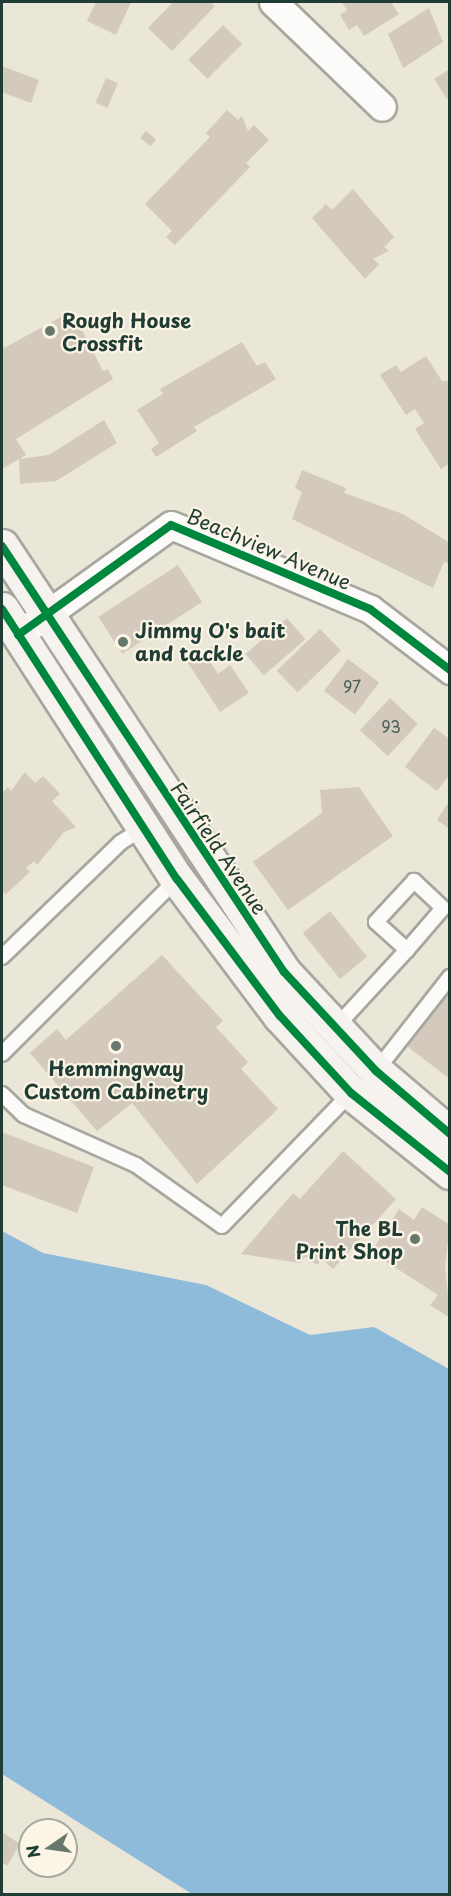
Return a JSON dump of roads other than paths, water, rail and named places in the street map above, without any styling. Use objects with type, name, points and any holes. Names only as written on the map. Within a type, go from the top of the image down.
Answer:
[{"type":"main road","name":"Fairfield Avenue","points":[[2,546],[172,808],[284,972],[376,1071],[450,1134]]},
{"type":"main road","points":[[10,622],[177,879],[280,1016],[351,1093],[450,1172]]},
{"type":"main road","points":[[144,828],[172,808]]},
{"type":"main road","points":[[177,879],[204,856]]},
{"type":"main road","points":[[351,1093],[376,1071]]},
{"type":"street","points":[[273,2],[382,107]]},
{"type":"street","name":"Beachview Avenue","points":[[10,622],[45,613],[171,525],[370,609],[450,670]]},
{"type":"lane","points":[[2,957],[122,842],[144,828]]},
{"type":"lane","points":[[2,1054],[177,879]]},
{"type":"lane","points":[[335,1028],[407,950],[443,908],[414,881],[376,922],[407,950]]},
{"type":"lane","points":[[376,1071],[450,977]]},
{"type":"lane","points":[[2,1094],[24,1115],[136,1165],[222,1227],[351,1093]]},
{"type":"water","points":[[2,1231],[43,1253],[206,1285],[310,1335],[374,1327],[449,1369],[449,1894],[192,1894],[78,1822],[78,1818],[72,1818],[2,1774]]},
{"type":"place","name":"Rough House Crossfit","points":[[50,331]]},
{"type":"place","name":"Jimmy O's bait and tackle","points":[[123,642]]},
{"type":"place","name":"Hemmingway Custom Cabinetry","points":[[116,1046]]},
{"type":"place","name":"The BL Print Shop","points":[[415,1239]]}]
